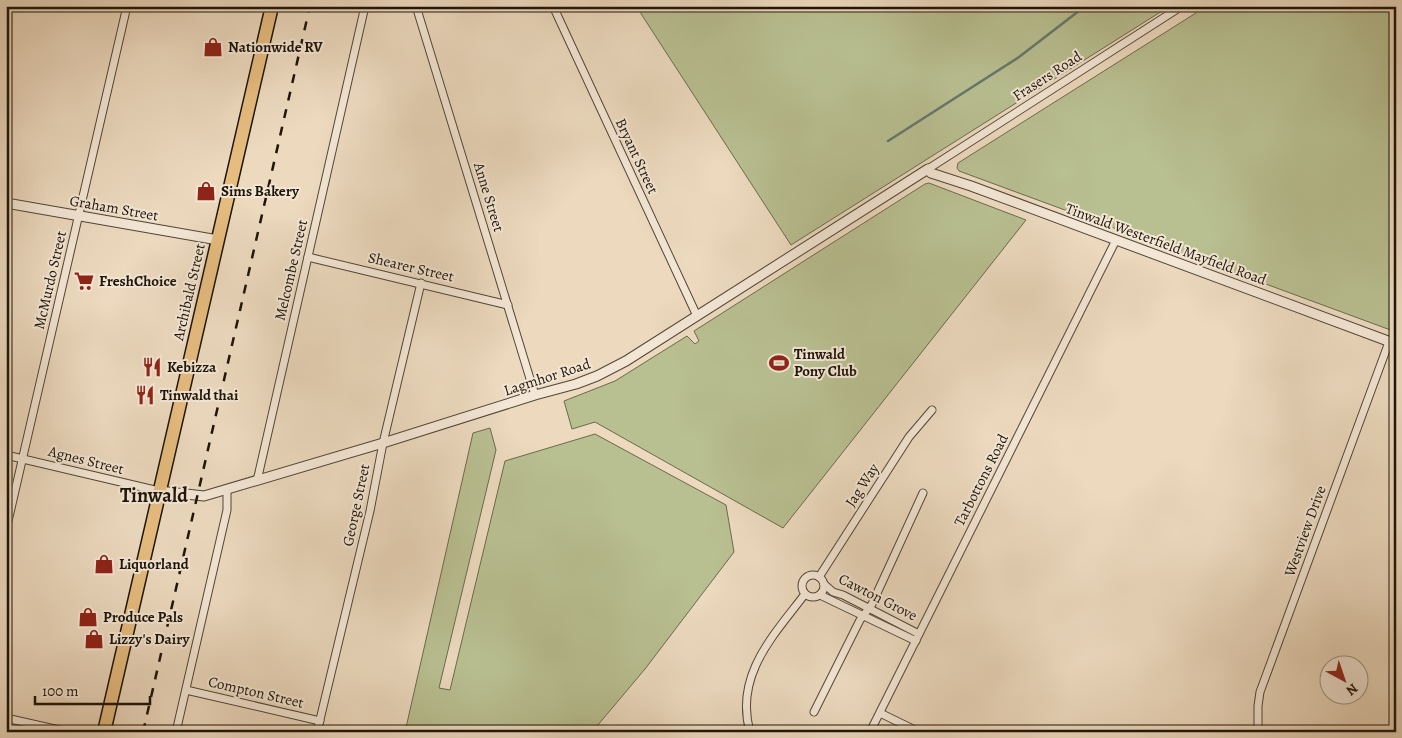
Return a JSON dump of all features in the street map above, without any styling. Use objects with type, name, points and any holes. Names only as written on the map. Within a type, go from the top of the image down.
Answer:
[{"type":"highway","name":"Archibald Street","points":[[104,732],[272,6]]},
{"type":"street","name":"McMurdo Street","points":[[6,530],[127,6]]},
{"type":"street","name":"Melcombe Street","points":[[257,481],[365,6]]},
{"type":"street","name":"Anne Street","points":[[416,6],[535,395]]},
{"type":"street","name":"Bryant Street","points":[[553,6],[697,316]]},
{"type":"street","name":"Frasers Road","points":[[928,168],[1182,6]]},
{"type":"street","name":"Lagmhor Road","points":[[159,491],[198,496],[257,481],[576,384],[612,369],[928,168]]},
{"type":"street","name":"Tinwald Westerfield Mayfield Road","points":[[928,168],[931,173],[971,186],[1393,343]]},
{"type":"street","name":"Graham Street","points":[[6,202],[218,240]]},
{"type":"street","name":"Tarbottons Road","points":[[870,732],[1116,240]]},
{"type":"street","name":"Shearer Street","points":[[308,257],[508,305]]},
{"type":"street","name":"George Street","points":[[317,732],[370,512],[383,443],[421,283]]},
{"type":"street","name":"Westview Drive","points":[[1258,732],[1260,692],[1393,343]]},
{"type":"street","name":"Jag Way","points":[[819,577],[910,437],[932,410]]},
{"type":"street","name":"Agnes Street","points":[[6,455],[159,491]]},
{"type":"street","points":[[176,732],[227,510],[227,489]]},
{"type":"street","points":[[814,712],[863,616],[872,604],[924,493]]},
{"type":"street","points":[[809,576],[819,577],[824,584],[823,591],[812,597],[805,594],[802,584],[804,579],[809,576]]},
{"type":"street","name":"Cawton Grove","points":[[824,584],[834,592],[919,634]]},
{"type":"street","points":[[750,732],[747,706],[753,671],[759,656],[770,638],[805,594]]},
{"type":"street","name":"Cawton Grove","points":[[820,594],[916,641]]},
{"type":"street","name":"Compton Street","points":[[186,690],[320,721]]},
{"type":"street","points":[[880,712],[919,732]]},
{"type":"street","points":[[6,718],[68,732]]},
{"type":"green space","points":[[636,6],[1170,6],[791,245]]},
{"type":"green space","points":[[1207,6],[1396,6],[1396,332],[959,171],[957,168],[958,163]]},
{"type":"green space","name":"Tinwald Pony Club","points":[[929,183],[1026,220],[783,528],[595,422],[572,429],[564,401],[615,381],[687,336],[695,344],[699,341],[694,331]]},
{"type":"green space","points":[[490,428],[496,450],[439,688],[450,690],[505,461],[595,434],[726,505],[734,552],[645,669],[592,732],[405,732],[473,433]]},
{"type":"waterway","points":[[888,141],[1019,57],[1087,6]]},
{"type":"railway","points":[[143,732],[310,6]]},
{"type":"place","name":"Nationwide RV","points":[[213,47]]},
{"type":"place","name":"Sims Bakery","points":[[206,191]]},
{"type":"place","name":"FreshChoice","points":[[84,281]]},
{"type":"place","name":"Tinwald Pony Club","points":[[779,363]]},
{"type":"place","name":"Kebizza","points":[[152,367]]},
{"type":"place","name":"Tinwald thai","points":[[145,395]]},
{"type":"place","name":"Liquorland","points":[[104,564]]},
{"type":"place","name":"Produce Pals","points":[[88,617]]},
{"type":"place","name":"Lizzy's Dairy","points":[[94,639]]},
{"type":"district","name":"Tinwald","points":[[154,495]]}]
